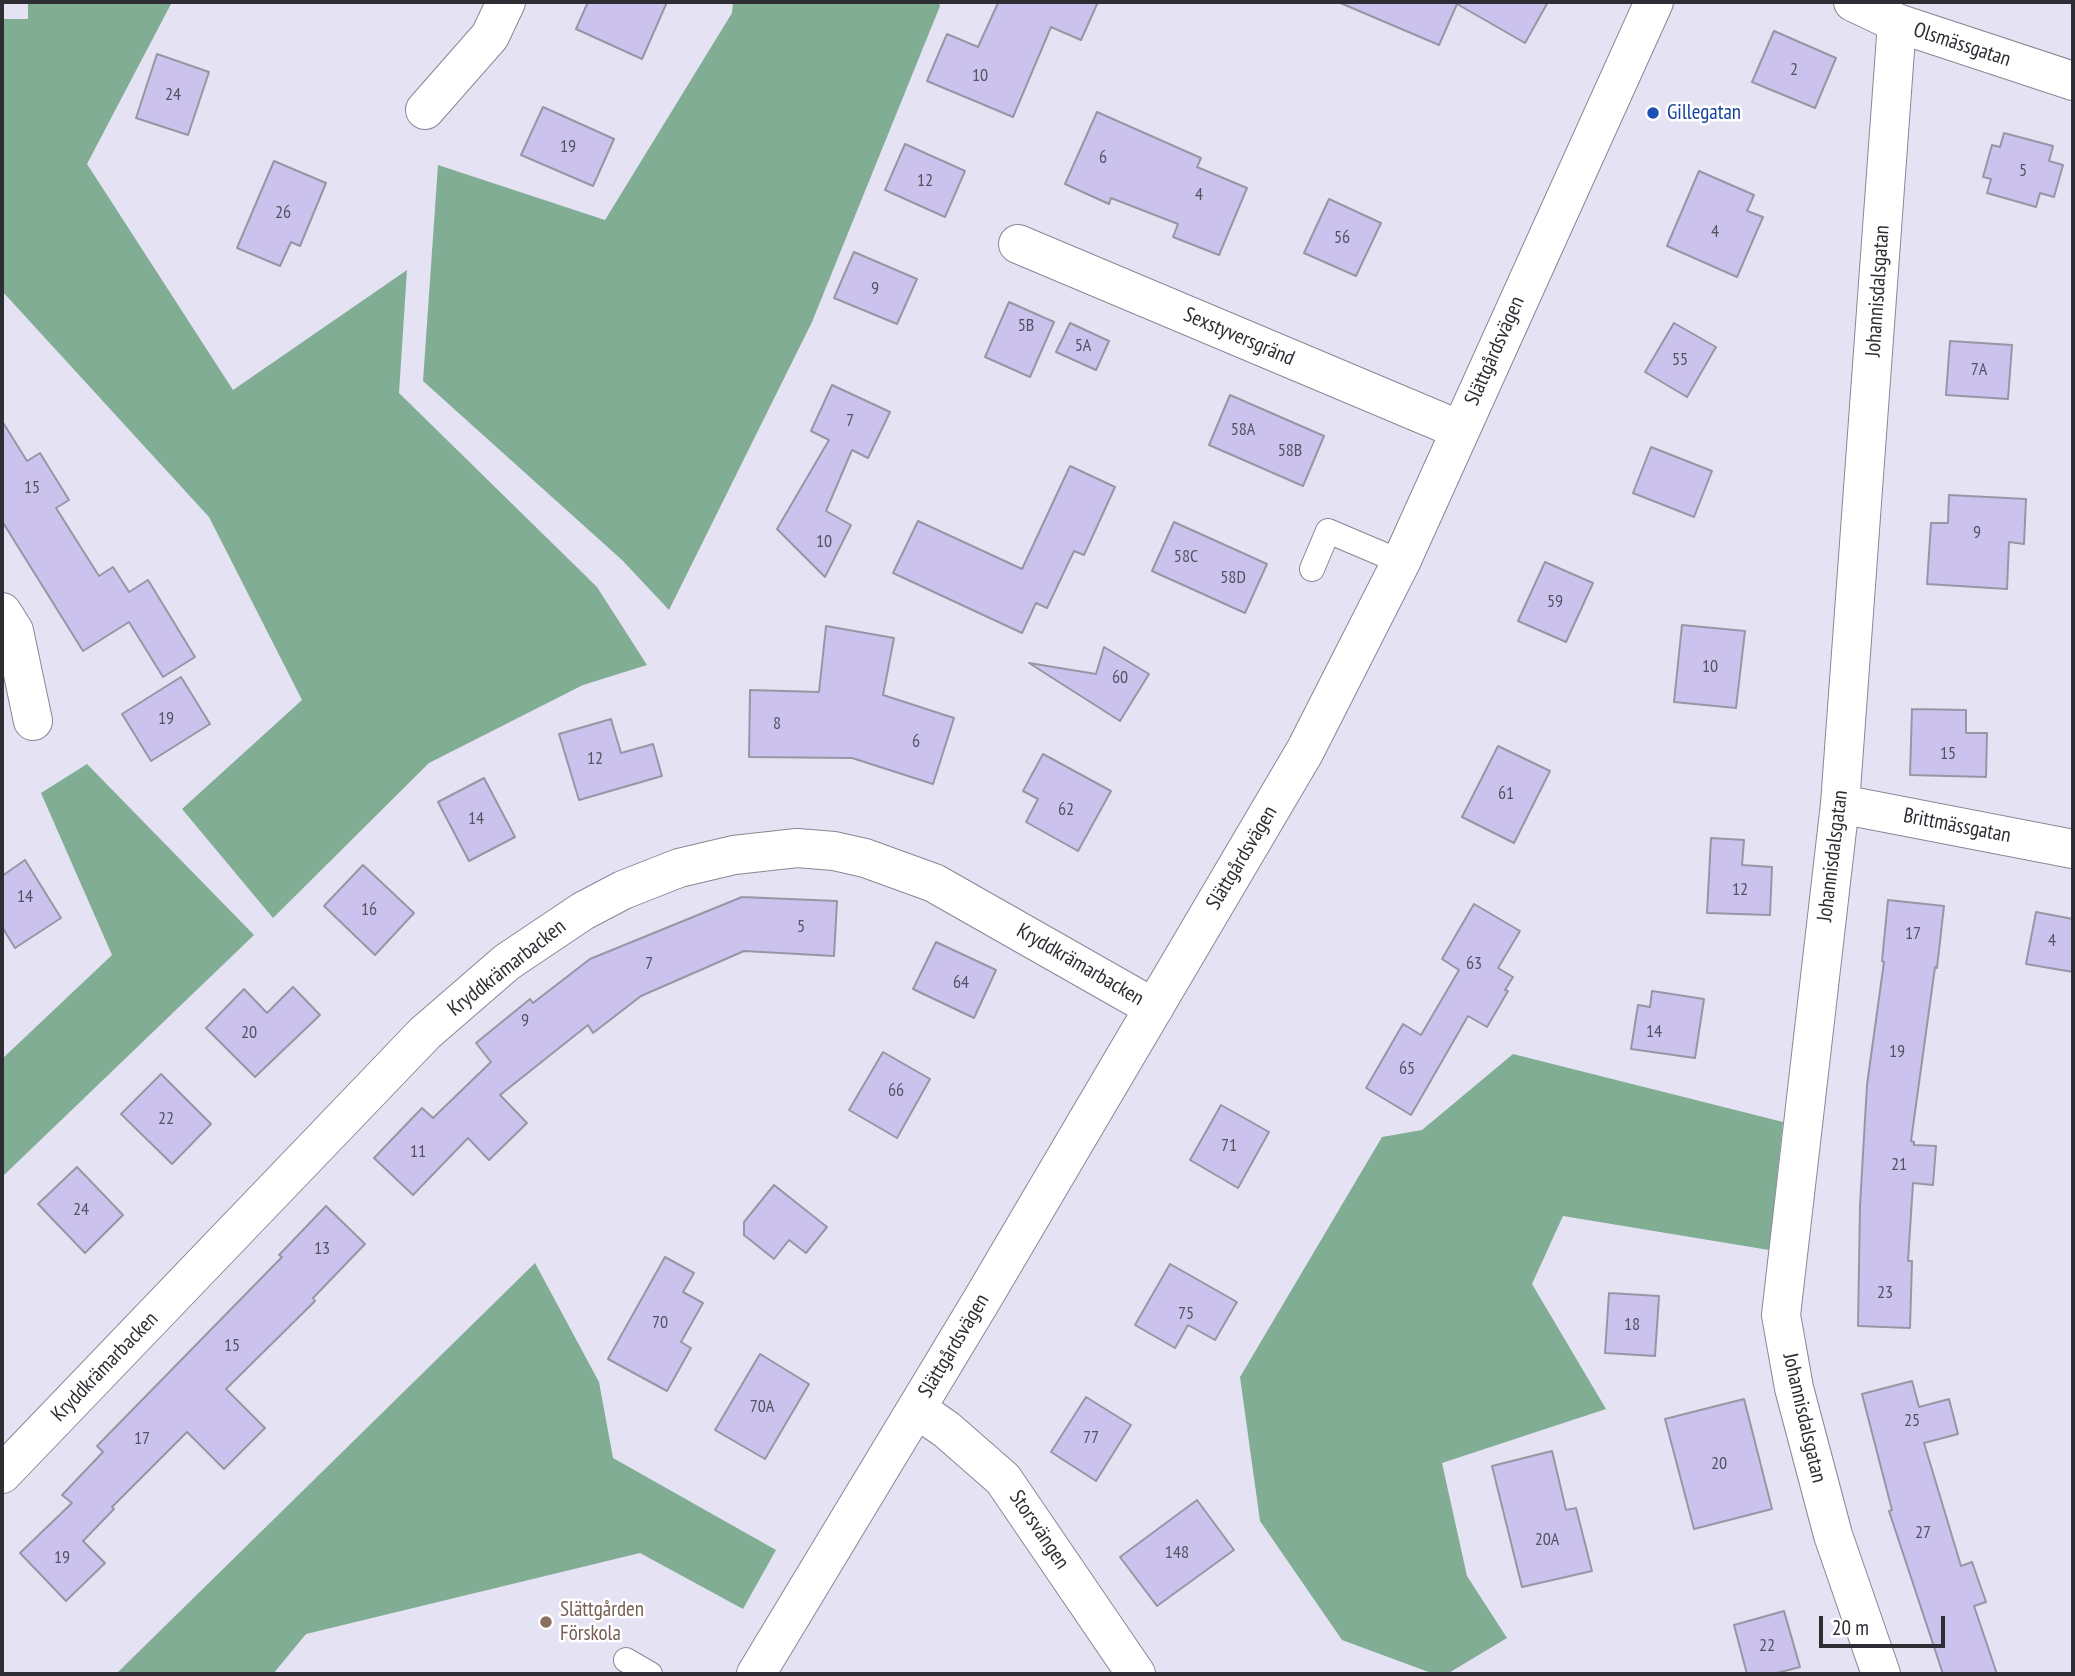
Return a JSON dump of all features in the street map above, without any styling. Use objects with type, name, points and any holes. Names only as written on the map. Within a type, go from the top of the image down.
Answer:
[{"type":"street","points":[[425,110],[490,36],[506,2]]},
{"type":"street","name":"Slättgårdsvägen","points":[[756,1674],[1305,751],[1401,562],[1654,2]]},
{"type":"street","name":"Olsmässgatan","points":[[1853,2],[1897,23],[2073,82]]},
{"type":"street","name":"Johannisdalsgatan","points":[[1881,1674],[1833,1535],[1794,1388],[1781,1315],[1840,804],[1897,23]]},
{"type":"street","name":"Sexstyversgränd","points":[[1018,243],[1460,430]]},
{"type":"street","points":[[2,612],[14,631],[33,722]]},
{"type":"street","name":"Brittmässgatan","points":[[1840,804],[2073,849]]},
{"type":"street","name":"Kryddkrämarbacken","points":[[2,1474],[425,1033],[507,962],[549,932],[583,911],[647,881],[705,860],[764,850],[797,848],[834,851],[866,858],[934,883],[1154,1007]]},
{"type":"street","name":"Storsvängen","points":[[916,1409],[947,1430],[1003,1479],[1136,1674]]},
{"type":"lane","points":[[1312,569],[1328,531],[1401,562]]},
{"type":"lane","points":[[626,1660],[650,1674]]},
{"type":"green space","points":[[28,2],[172,2],[87,164],[233,390],[407,270],[399,393],[597,587],[647,665],[583,685],[429,763],[273,918],[182,809],[302,700],[209,517],[2,291],[2,19],[28,19]]},
{"type":"green space","points":[[733,2],[939,2],[940,6],[812,322],[669,610],[622,560],[423,381],[438,165],[605,220],[732,13]]},
{"type":"green space","points":[[87,764],[254,935],[2,1177],[2,1059],[112,955],[41,793]]},
{"type":"green space","points":[[1513,1054],[1783,1122],[1769,1250],[1563,1216],[1532,1284],[1606,1409],[1442,1463],[1467,1576],[1507,1638],[1447,1674],[1434,1674],[1342,1640],[1260,1521],[1240,1377],[1382,1137],[1422,1130]]},
{"type":"green space","points":[[535,1263],[599,1382],[613,1458],[776,1550],[743,1609],[640,1553],[306,1634],[273,1674],[116,1674]]},
{"type":"building","points":[[588,2],[667,2],[642,59],[576,29]]},
{"type":"building","points":[[995,2],[1098,2],[1081,40],[1051,27],[1013,117],[927,81],[947,34],[978,47],[998,3]]},
{"type":"building","points":[[1338,2],[1548,2],[1525,43],[1457,4],[1439,45]]},
{"type":"building","points":[[1774,31],[1836,58],[1815,108],[1752,82]]},
{"type":"building","points":[[157,54],[209,72],[188,135],[136,118]]},
{"type":"building","points":[[543,107],[614,139],[593,186],[521,155]]},
{"type":"building","points":[[1097,112],[1201,158],[1197,167],[1247,188],[1219,255],[1173,237],[1178,224],[1111,198],[1109,204],[1065,184]]},
{"type":"building","points":[[2004,133],[2053,146],[2049,161],[2063,165],[2054,197],[2040,193],[2036,207],[1987,193],[1991,179],[1983,177],[1992,145],[2000,147]]},
{"type":"building","points":[[905,144],[965,171],[945,217],[885,190]]},
{"type":"building","points":[[274,161],[326,183],[300,246],[291,242],[280,266],[237,248]]},
{"type":"building","points":[[1699,171],[1754,195],[1747,211],[1763,217],[1737,277],[1667,246]]},
{"type":"building","points":[[1329,199],[1381,223],[1356,276],[1304,253]]},
{"type":"building","points":[[854,252],[917,279],[897,324],[834,298]]},
{"type":"building","points":[[1009,302],[1054,322],[1030,377],[985,357]]},
{"type":"building","points":[[1070,323],[1109,341],[1096,370],[1056,352]]},
{"type":"building","points":[[1674,323],[1716,347],[1687,397],[1645,372]]},
{"type":"building","points":[[1950,341],[2012,345],[2008,399],[1946,395]]},
{"type":"building","points":[[832,385],[890,412],[868,458],[852,450],[826,511],[851,525],[825,577],[777,529],[829,440],[811,431]]},
{"type":"building","points":[[1230,395],[1324,436],[1303,486],[1209,445]]},
{"type":"building","points":[[2,421],[27,461],[40,453],[69,500],[56,508],[99,576],[113,567],[129,592],[148,580],[195,657],[163,677],[129,622],[83,651],[2,521]]},
{"type":"building","points":[[1651,447],[1712,471],[1694,517],[1633,493]]},
{"type":"building","points":[[1070,466],[1115,487],[1084,555],[1074,551],[1047,608],[1036,603],[1022,633],[893,573],[918,521],[1022,569]]},
{"type":"building","points":[[1949,495],[2026,499],[2024,544],[2009,542],[2007,589],[1927,584],[1931,523],[1948,523]]},
{"type":"building","points":[[1174,522],[1267,564],[1245,613],[1152,571]]},
{"type":"building","points":[[1545,562],[1593,583],[1566,642],[1518,621]]},
{"type":"building","points":[[1682,625],[1745,631],[1736,708],[1674,702]]},
{"type":"building","points":[[826,626],[894,638],[883,695],[954,718],[933,784],[852,758],[749,757],[750,690],[819,692]]},
{"type":"building","points":[[1104,647],[1149,674],[1120,721],[1029,663],[1096,674]]},
{"type":"building","points":[[181,677],[210,724],[151,761],[122,714]]},
{"type":"building","points":[[1912,709],[1966,710],[1966,733],[1987,733],[1986,777],[1910,775]]},
{"type":"building","points":[[611,719],[621,753],[653,744],[662,776],[579,800],[559,734]]},
{"type":"building","points":[[1498,746],[1550,771],[1514,843],[1462,817]]},
{"type":"building","points":[[1043,754],[1111,791],[1078,851],[1026,822],[1038,799],[1023,791]]},
{"type":"building","points":[[484,778],[515,837],[469,861],[438,802]]},
{"type":"building","points":[[1711,838],[1744,840],[1742,865],[1772,867],[1770,915],[1707,913]]},
{"type":"building","points":[[25,860],[61,918],[15,948],[2,927],[2,876]]},
{"type":"building","points":[[363,865],[414,913],[375,955],[324,906]]},
{"type":"building","points":[[742,897],[837,901],[834,956],[744,951],[641,996],[593,1033],[588,1025],[500,1095],[527,1123],[489,1160],[468,1138],[413,1195],[374,1158],[422,1108],[433,1118],[491,1062],[476,1043],[530,999],[533,1003],[590,959]]},
{"type":"building","points":[[1888,900],[1944,906],[1911,1141],[1914,1145],[1936,1146],[1933,1185],[1913,1183],[1908,1261],[1912,1261],[1910,1328],[1858,1326],[1860,1206],[1867,1085],[1884,962]]},
{"type":"building","points":[[1474,904],[1520,931],[1498,968],[1513,977],[1487,1027],[1468,1016],[1411,1115],[1366,1088],[1403,1024],[1421,1035],[1459,970],[1442,959]]},
{"type":"building","points":[[2036,912],[2073,919],[2073,972],[2026,964]]},
{"type":"building","points":[[936,942],[996,970],[974,1018],[913,989]]},
{"type":"building","points":[[293,987],[320,1015],[255,1077],[206,1028],[244,989],[267,1013]]},
{"type":"building","points":[[1652,991],[1704,999],[1695,1058],[1631,1049],[1638,1005],[1650,1007]]},
{"type":"building","points":[[883,1052],[930,1079],[897,1138],[849,1110]]},
{"type":"building","points":[[161,1074],[211,1124],[172,1164],[121,1114]]},
{"type":"building","points":[[1221,1105],[1269,1132],[1238,1188],[1190,1160]]},
{"type":"building","points":[[77,1167],[123,1215],[85,1253],[38,1204]]},
{"type":"building","points":[[774,1185],[827,1227],[806,1253],[789,1240],[774,1259],[744,1235],[744,1222]]},
{"type":"building","points":[[326,1206],[365,1244],[313,1298],[315,1301],[226,1389],[265,1428],[224,1469],[187,1432],[112,1507],[114,1509],[83,1541],[105,1563],[66,1601],[20,1553],[72,1503],[62,1495],[103,1452],[97,1446],[282,1257],[279,1255]]},
{"type":"building","points":[[665,1257],[694,1273],[683,1292],[703,1303],[681,1342],[691,1348],[667,1391],[608,1359]]},
{"type":"building","points":[[1170,1264],[1237,1302],[1215,1340],[1188,1325],[1175,1348],[1135,1325]]},
{"type":"building","points":[[1609,1293],[1659,1296],[1655,1356],[1605,1353]]},
{"type":"building","points":[[760,1354],[809,1384],[765,1459],[715,1430]]},
{"type":"building","points":[[1912,1381],[1919,1407],[1949,1399],[1958,1434],[1924,1443],[1961,1566],[1972,1562],[1986,1602],[1974,1606],[1997,1674],[1943,1674],[1889,1511],[1892,1510],[1862,1394]]},
{"type":"building","points":[[1086,1397],[1131,1425],[1096,1481],[1051,1452]]},
{"type":"building","points":[[1744,1399],[1772,1509],[1694,1529],[1665,1419]]},
{"type":"building","points":[[1552,1451],[1566,1510],[1576,1508],[1592,1571],[1522,1587],[1492,1466]]},
{"type":"building","points":[[1197,1500],[1234,1550],[1157,1606],[1120,1557]]},
{"type":"building","points":[[1784,1611],[1800,1667],[1773,1674],[1747,1674],[1734,1625]]},
{"type":"place","name":"Gillegatan","points":[[1653,113]]},
{"type":"place","name":"Slättgården Förskola","points":[[546,1622]]}]
